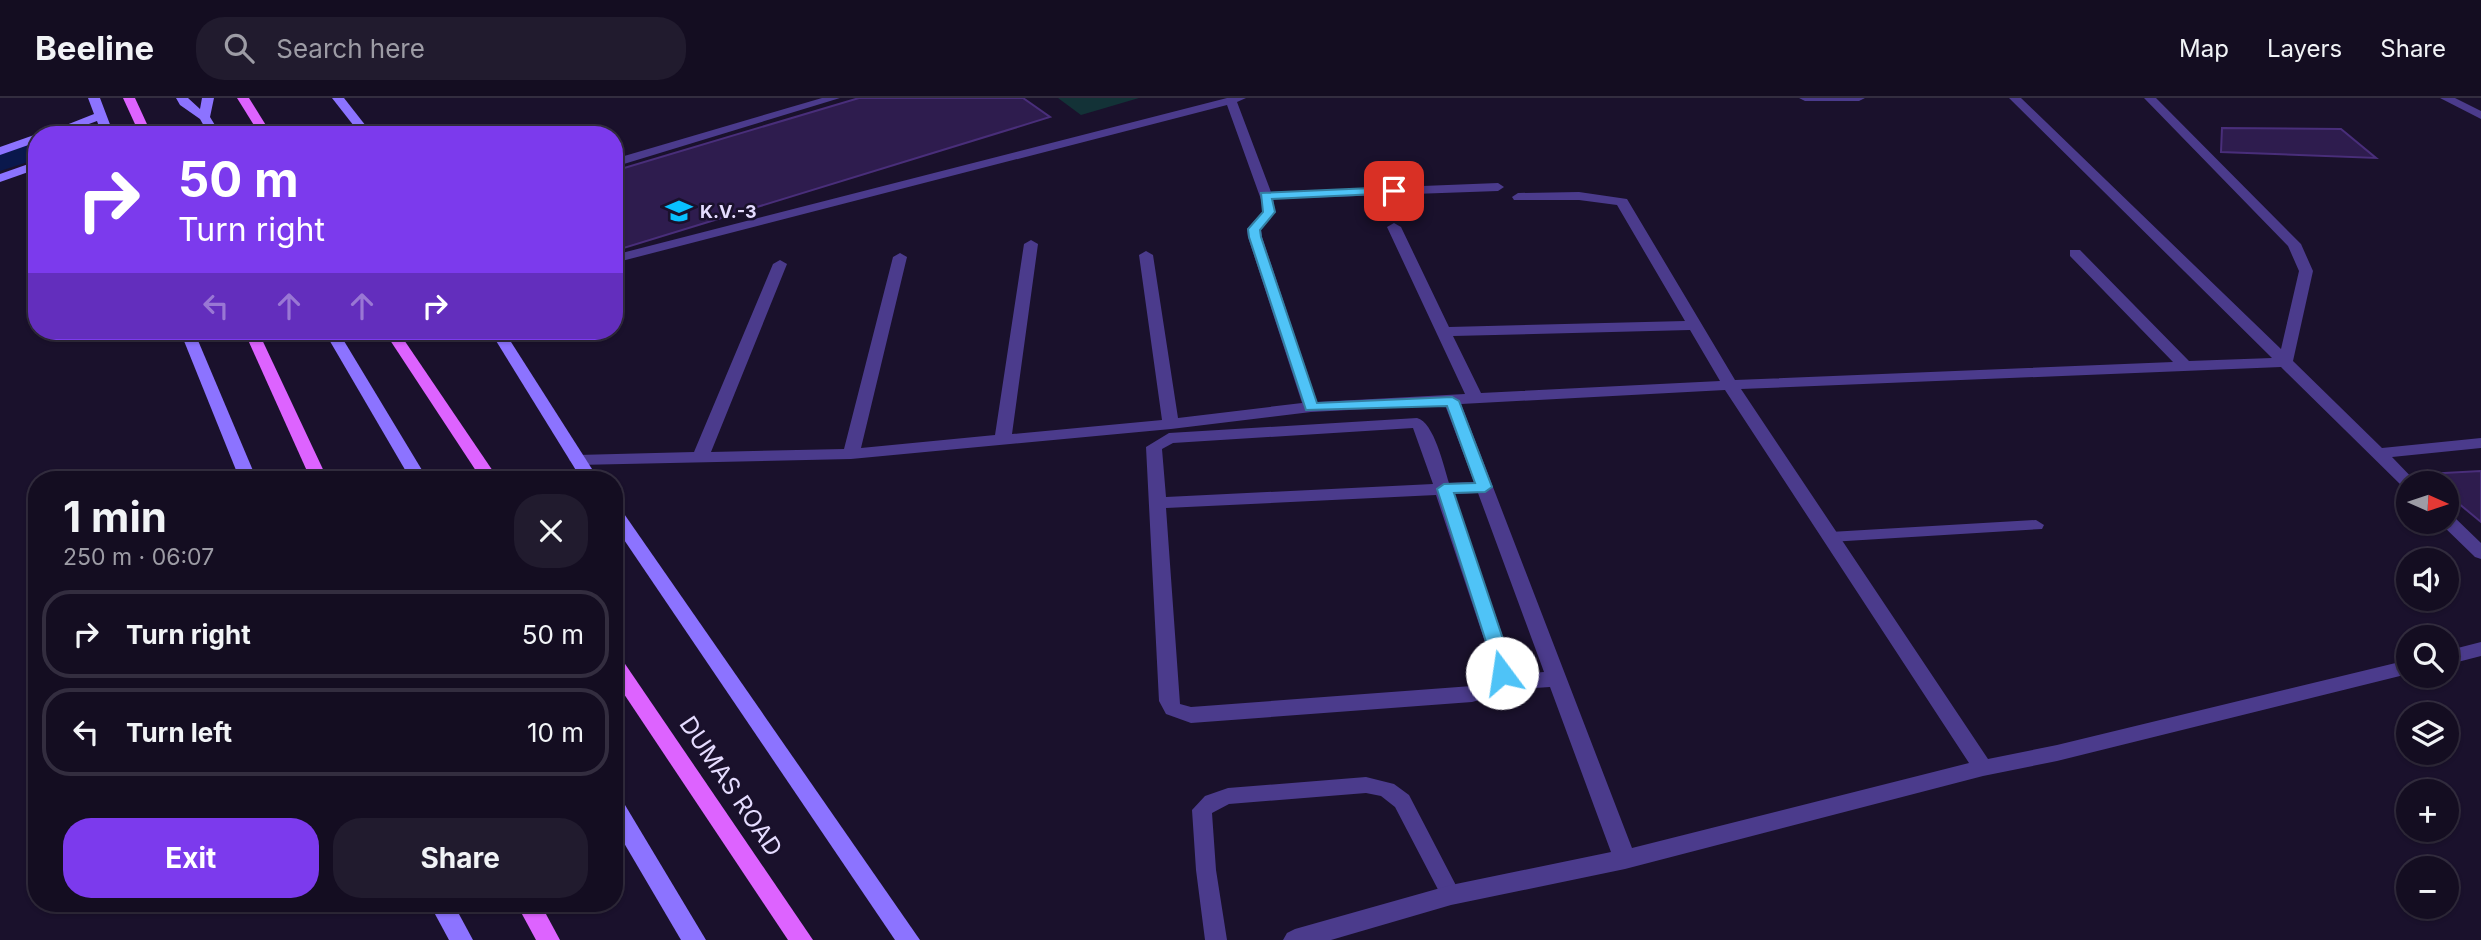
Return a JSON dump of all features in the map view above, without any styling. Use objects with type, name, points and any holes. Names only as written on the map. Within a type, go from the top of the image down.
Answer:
[{"type":"main road","points":[[129,98],[142,126]]},
{"type":"main road","points":[[243,98],[260,126]]},
{"type":"main road","points":[[255,340],[316,471]]},
{"type":"main road","points":[[397,340],[485,471]]},
{"type":"main road","name":"DUMAS ROAD","points":[[623,676],[801,940]]},
{"type":"main road","points":[[533,912],[548,940]]},
{"type":"street","points":[[94,98],[105,126]]},
{"type":"street","points":[[181,98],[204,117],[210,126]]},
{"type":"street","points":[[204,117],[208,98]]},
{"type":"street","points":[[338,98],[360,126]]},
{"type":"street","points":[[623,160],[834,98]]},
{"type":"street","points":[[1805,98],[1859,98]]},
{"type":"street","points":[[2015,98],[2397,471]]},
{"type":"street","points":[[2150,98],[2294,244],[2306,271],[2304,293],[2285,362]]},
{"type":"street","points":[[2446,98],[2481,116]]},
{"type":"street","points":[[623,257],[1236,99],[1269,212],[1254,229],[1255,237],[1311,407]]},
{"type":"street","points":[[73,126],[101,116]]},
{"type":"street","points":[[0,151],[28,141]]},
{"type":"street","points":[[0,178],[28,168]]},
{"type":"street","points":[[1265,195],[1498,187]]},
{"type":"street","points":[[1518,197],[1579,196],[1622,202],[1730,385],[1983,768]]},
{"type":"street","points":[[1394,227],[1475,398]]},
{"type":"street","points":[[1003,439],[1031,244]]},
{"type":"street","points":[[2076,253],[2184,365]]},
{"type":"street","points":[[1146,255],[1171,424]]},
{"type":"street","points":[[851,454],[900,257]]},
{"type":"street","points":[[700,458],[780,264]]},
{"type":"street","points":[[1444,332],[1695,325]]},
{"type":"street","points":[[191,340],[244,471]]},
{"type":"street","points":[[336,340],[415,471]]},
{"type":"street","points":[[503,340],[585,471]]},
{"type":"street","points":[[577,460],[851,454],[1171,424],[1311,407],[1730,385],[2285,362]]},
{"type":"street","points":[[1452,401],[1625,859]]},
{"type":"street","points":[[1417,423],[1422,428],[1444,489],[1498,651],[1502,673],[1499,683],[1489,692],[1191,715],[1180,714],[1172,709],[1169,701],[1154,447],[1169,438],[1417,423]]},
{"type":"street","points":[[2379,453],[2481,443]]},
{"type":"street","points":[[1157,503],[1485,487]]},
{"type":"street","points":[[623,525],[908,940]]},
{"type":"street","points":[[2459,532],[2481,553]]},
{"type":"street","points":[[2459,655],[2481,649]]},
{"type":"street","points":[[1295,940],[1451,895],[1625,859],[1983,768],[2057,753],[2396,670]]},
{"type":"street","points":[[1499,683],[1557,679]]},
{"type":"street","points":[[623,821],[694,940]]},
{"type":"street","points":[[446,912],[461,940]]},
{"type":"lane","points":[[1830,537],[2036,525]]},
{"type":"lane","points":[[1216,940],[1206,870],[1202,810],[1212,802],[1228,796],[1366,785],[1387,790],[1402,801],[1451,895]]},
{"type":"green space","points":[[1058,98],[1139,98],[1081,115]]},
{"type":"building","name":"K.V.-3","points":[[859,98],[1023,98],[1050,117],[623,248],[623,168]]},
{"type":"building","points":[[2222,128],[2341,129],[2376,158],[2221,152]]},
{"type":"building","points":[[2481,471],[2481,522],[2459,504],[2459,472]]},
{"type":"waterway","points":[[0,163],[28,153]]},
{"type":"place","name":"K.V.-3","points":[[679,211]]},
{"type":"route","points":[[1394,191],[1265,195],[1269,212],[1254,229],[1255,237],[1311,407],[1452,401],[1485,487],[1444,489],[1498,651],[1502,673]]}]
